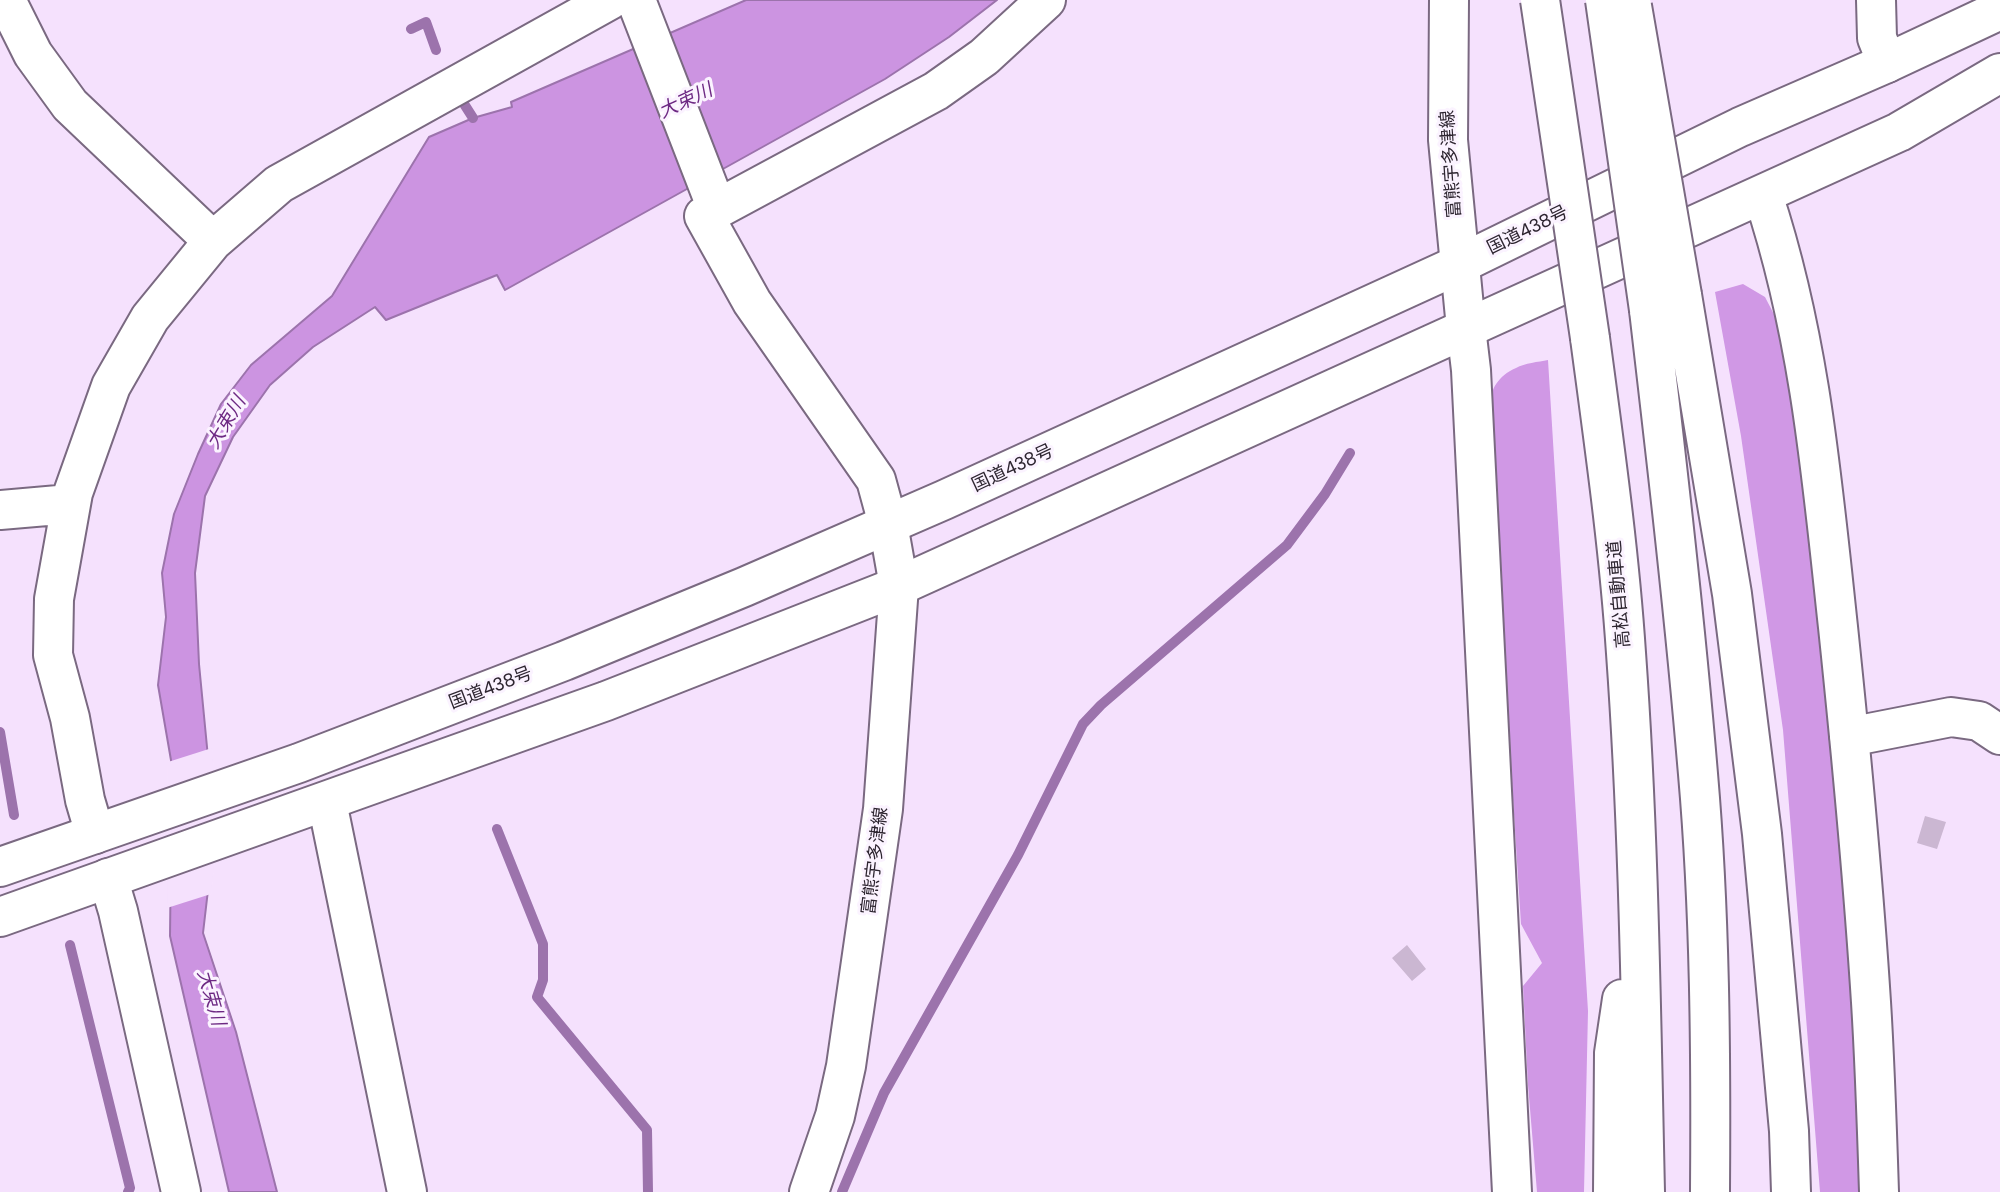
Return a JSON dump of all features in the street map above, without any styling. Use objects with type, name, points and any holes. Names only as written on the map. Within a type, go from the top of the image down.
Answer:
[{"type":"main road","points":[[6,0],[33,54],[70,105],[213,241]]},
{"type":"main road","points":[[101,831],[85,800],[70,718],[53,655],[54,599],[70,504],[111,386],[150,318],[213,241],[279,184],[610,0]]},
{"type":"main road","points":[[641,14],[715,204],[936,91],[984,57],[1046,0]]},
{"type":"main road","name":"富熊宇多津線","points":[[1449,0],[1448,140],[1471,370],[1512,1192]]},
{"type":"main road","name":"高松自動車道","points":[[1541,0],[1611,493],[1626,652],[1638,875],[1645,1192]]},
{"type":"main road","points":[[1605,0],[1666,302],[1732,594],[1762,834],[1789,1131],[1791,1192]]},
{"type":"main road","points":[[1631,0],[1666,302],[1677,549],[1698,776],[1710,1028],[1710,1192]]},
{"type":"main road","points":[[1876,0],[1877,38],[1887,63]]},
{"type":"main road","name":"国道438号","points":[[0,867],[299,763],[564,661],[744,587],[1460,264],[1740,127],[2000,10]]},
{"type":"main road","points":[[0,917],[606,701],[899,586],[1899,132],[2000,73]]},
{"type":"main road","points":[[1763,195],[1799,327],[1815,423],[1849,737],[1871,1001],[1879,1192]]},
{"type":"main road","name":"富熊宇多津線","points":[[715,204],[704,216],[752,302],[876,480],[888,524],[899,586],[883,809],[856,1007],[835,1116],[809,1192]]},
{"type":"main road","points":[[0,510],[70,504]]},
{"type":"main road","points":[[1849,737],[1951,716],[1979,721],[2000,735]]},
{"type":"main road","points":[[320,804],[407,1192]]},
{"type":"main road","points":[[115,875],[118,911],[181,1192]]},
{"type":"main road","points":[[1613,1192],[1615,1053],[1638,875]]},
{"type":"shaded area","points":[[1743,284],[1765,297],[1779,324],[1804,493],[1841,858],[1865,1175],[1859,1192],[1820,1192],[1783,730],[1741,436],[1715,292]]},
{"type":"shaded area","points":[[1548,360],[1588,1011],[1584,1192],[1537,1192],[1523,986],[1542,963],[1521,924],[1489,417],[1492,394],[1504,375],[1523,365]]},
{"type":"water","name":"大束川","points":[[746,0],[997,0],[949,37],[885,79],[505,290],[497,275],[386,320],[375,307],[313,347],[270,385],[233,437],[205,496],[195,573],[199,664],[215,830],[203,933],[236,1032],[277,1192],[229,1192],[170,936],[172,766],[158,685],[166,617],[162,573],[174,514],[198,454],[221,404],[251,365],[332,296],[429,137],[473,118],[512,107],[511,102]]},
{"type":"pier","points":[[212,748],[218,830],[211,894],[167,908],[168,762]]},
{"type":"building","points":[[1925,816],[1946,822],[1937,849],[1917,843]]},
{"type":"building","points":[[1407,945],[1426,969],[1412,981],[1392,958]]},
{"type":"waterway","points":[[411,29],[426,22],[436,50]]},
{"type":"waterway","points":[[459,96],[473,118]]},
{"type":"waterway","points":[[842,1192],[884,1093],[1018,855],[1083,724],[1101,705],[1287,545],[1325,494],[1350,453]]},
{"type":"waterway","points":[[0,732],[14,815]]},
{"type":"waterway","points":[[497,829],[543,944],[543,980],[537,997],[647,1130],[648,1192]]},
{"type":"waterway","points":[[70,945],[130,1188],[128,1192]]}]
